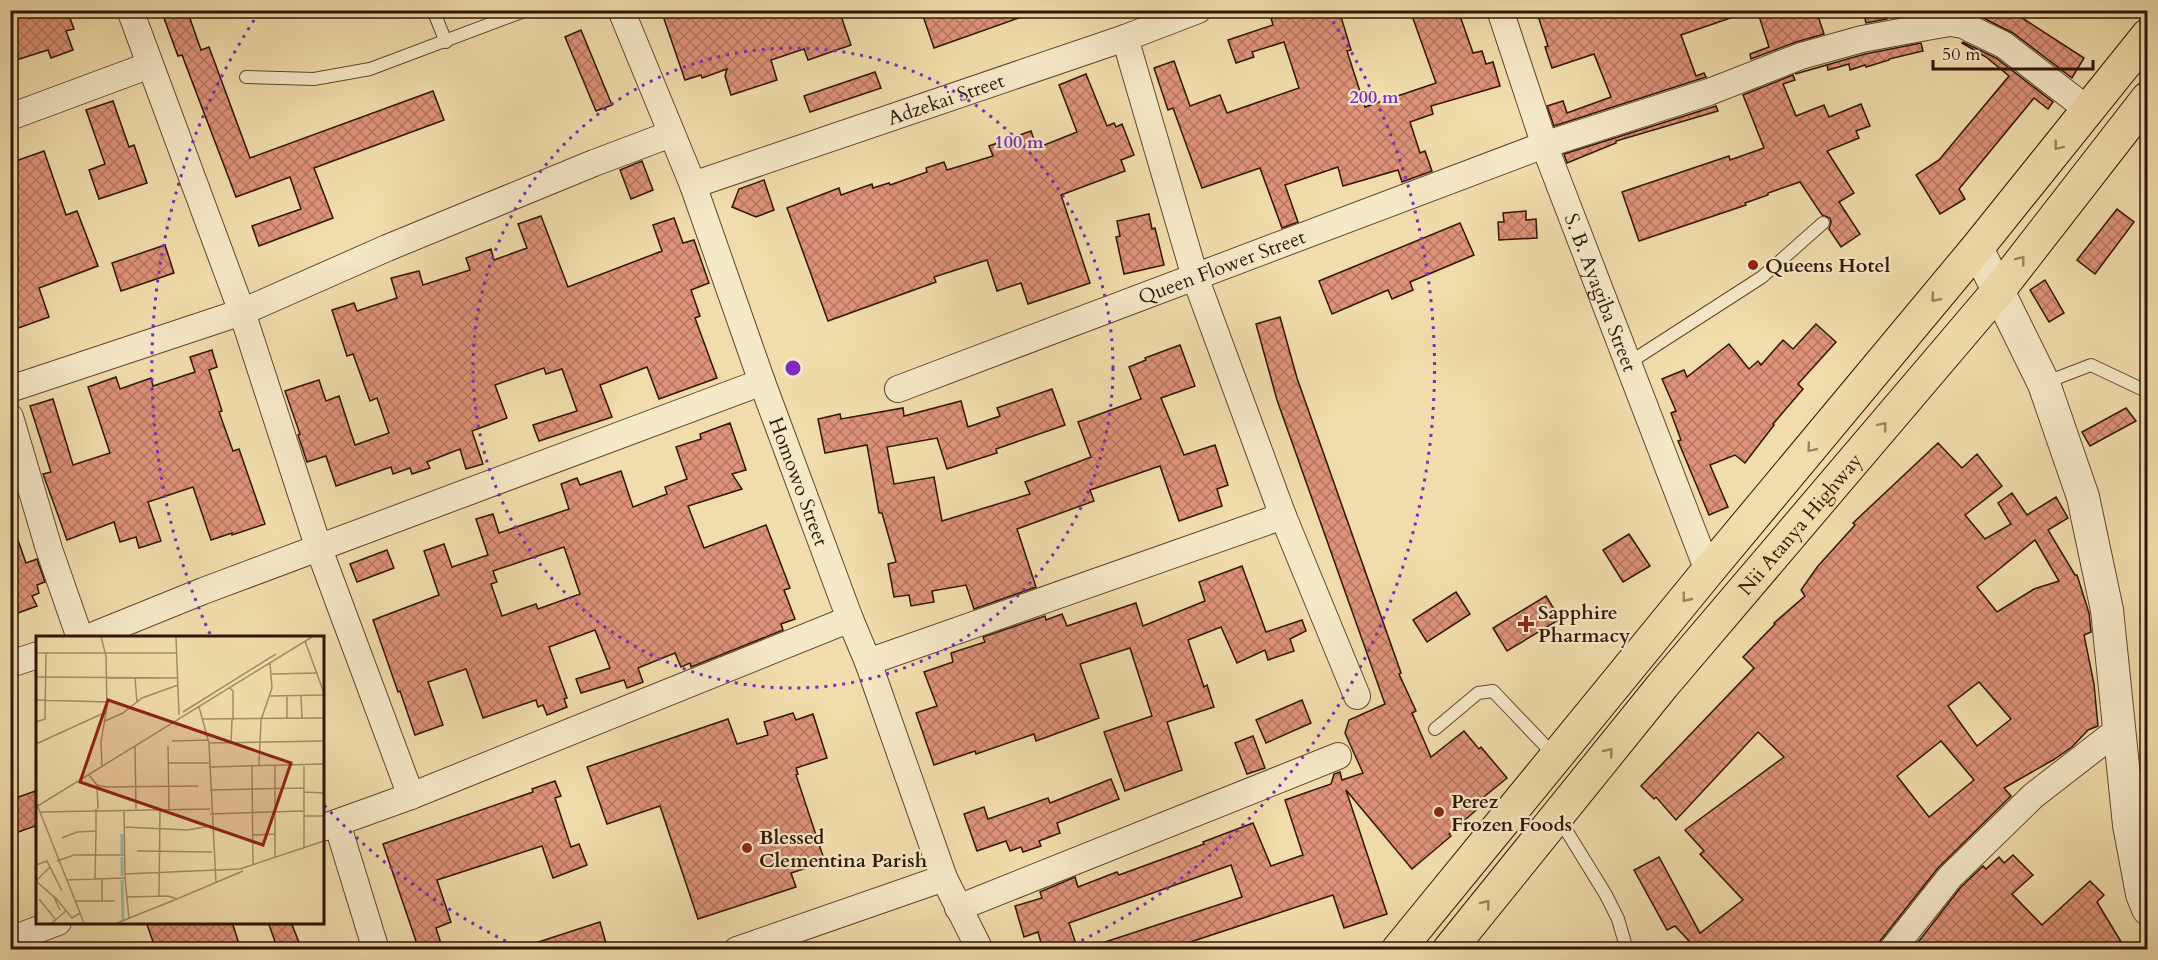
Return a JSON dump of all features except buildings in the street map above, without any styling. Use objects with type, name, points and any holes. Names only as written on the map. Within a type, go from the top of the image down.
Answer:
[{"type":"main road","points":[[1398,950],[1708,571],[1977,248],[2148,35]]},
{"type":"main road","name":"Nii Atanya Highway","points":[[1449,950],[1663,685],[1998,291],[2148,98]]},
{"type":"street","points":[[130,10],[242,312],[319,549],[411,796]]},
{"type":"street","name":"Homowo Street","points":[[621,10],[693,184],[762,382],[868,662],[944,878],[980,950]]},
{"type":"street","name":"Adzekai Street","points":[[693,184],[1125,38],[1198,10]]},
{"type":"street","name":"S. B. Ayagiba Street","points":[[1500,10],[1544,145],[1708,571]]},
{"type":"street","points":[[1962,18],[2004,45],[2087,109]]},
{"type":"street","name":"Queen Flower Street","points":[[898,389],[1544,145],[1709,92],[1801,56],[1862,39],[1950,23],[1962,18]]},
{"type":"street","points":[[1125,38],[1195,277],[1283,516],[1357,696]]},
{"type":"street","points":[[10,117],[150,65]]},
{"type":"street","points":[[10,389],[242,312],[397,244],[671,134]]},
{"type":"street","points":[[1977,248],[2044,384],[2083,497],[2107,610],[2118,730],[2138,816],[2142,894],[2148,909]]},
{"type":"street","points":[[92,636],[203,591],[762,382]]},
{"type":"street","points":[[10,417],[49,549],[79,636]]},
{"type":"street","points":[[868,662],[1283,516]]},
{"type":"street","points":[[376,950],[330,825],[411,796],[850,619]]},
{"type":"street","points":[[10,664],[36,656]]},
{"type":"street","points":[[1892,950],[1950,877],[2033,796],[2118,730]]},
{"type":"street","points":[[958,908],[1338,756]]},
{"type":"street","points":[[737,950],[944,878]]},
{"type":"street","points":[[10,940],[53,924]]},
{"type":"lane","points":[[433,10],[446,42]]},
{"type":"lane","points":[[246,77],[314,79],[370,69],[527,10]]},
{"type":"lane","points":[[1627,364],[1762,277],[1823,223]]},
{"type":"lane","points":[[2044,384],[2091,365],[2148,392]]},
{"type":"lane","points":[[1435,729],[1478,693],[1486,690],[1493,691],[1556,757]]},
{"type":"lane","points":[[1557,816],[1606,895],[1618,919],[1627,950]]},
{"type":"place","name":"Queens Hotel","points":[[1753,265]]},
{"type":"place","name":"Sapphire Pharmacy","points":[[1526,624]]},
{"type":"place","name":"Perez Frozen Foods","points":[[1439,812]]},
{"type":"place","name":"Blessed Clementina Parish","points":[[747,848]]}]
